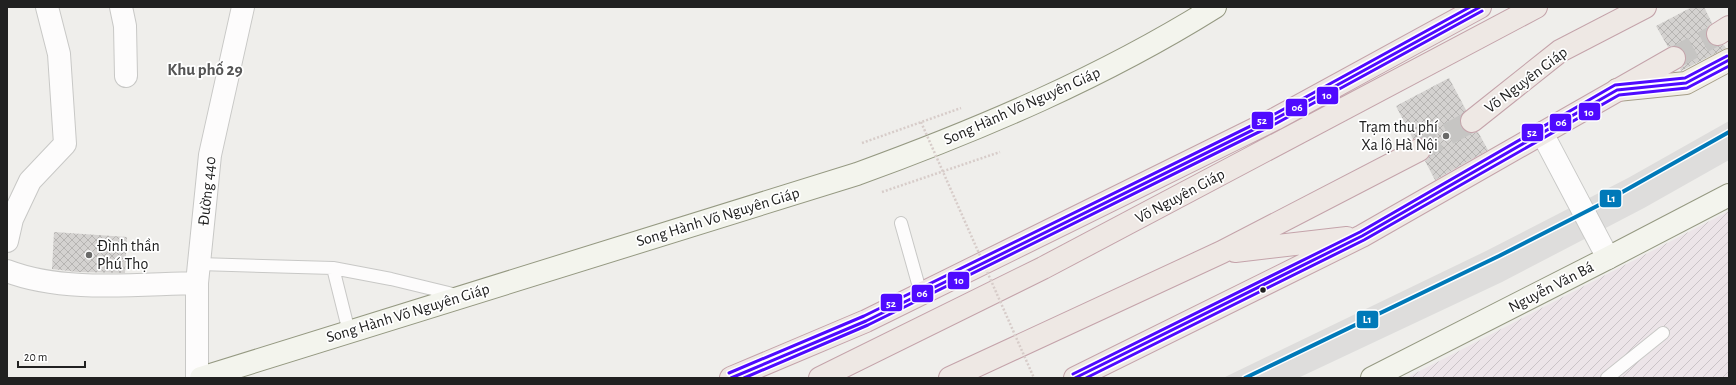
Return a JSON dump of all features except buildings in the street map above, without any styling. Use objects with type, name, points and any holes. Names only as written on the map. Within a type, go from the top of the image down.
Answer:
[{"type":"highway","name":"Võ Nguyên Giáp","points":[[731,378],[866,321],[1275,119],[1480,7]]},
{"type":"highway","name":"Võ Nguyên Giáp","points":[[820,378],[1043,268],[1536,7]]},
{"type":"highway","name":"Võ Nguyên Giáp","points":[[1472,121],[1560,51],[1645,7]]},
{"type":"highway","points":[[1075,378],[1362,236],[1674,58]]},
{"type":"highway","points":[[950,378],[1222,252],[1419,150]]},
{"type":"highway","points":[[1222,252],[1362,236]]},
{"type":"main road","name":"Song Hành Võ Nguyên Giáp","points":[[201,378],[857,174],[931,147],[1002,118],[1072,86],[1140,50],[1215,7]]},
{"type":"main road","points":[[1617,90],[1686,83],[1729,60]]},
{"type":"main road","name":"Nguyễn Văn Bá","points":[[1372,378],[1729,195]]},
{"type":"street","points":[[7,241],[16,189],[30,181],[65,144],[59,54],[47,7]]},
{"type":"street","points":[[121,7],[125,26],[126,76]]},
{"type":"street","name":"Đường 440","points":[[197,378],[198,273],[210,155],[243,7]]},
{"type":"street","points":[[1542,133],[1608,258]]},
{"type":"street","points":[[7,271],[18,275],[73,285],[198,273]]},
{"type":"lane","points":[[901,223],[921,294]]},
{"type":"lane","points":[[198,273],[333,268],[391,279],[463,296]]},
{"type":"lane","points":[[333,268],[349,332]]},
{"type":"lane","points":[[1608,378],[1662,333]]},
{"type":"path","points":[[862,143],[965,106]]},
{"type":"path","points":[[921,122],[1034,378]]},
{"type":"path","points":[[882,192],[1000,152]]},
{"type":"shaded area","points":[[1729,211],[1729,378],[1406,378],[1457,352]]},
{"type":"pier","points":[[1729,121],[1729,160],[1644,208],[1502,282],[1298,378],[1223,378],[1486,251],[1628,178]]},
{"type":"tunnel","points":[[1674,58],[1718,34]]},
{"type":"tunnel","points":[[1419,150],[1472,121]]},
{"type":"transit line","name":"52","points":[[729,373],[864,316],[1273,115],[1470,7]]},
{"type":"transit line","name":"06","points":[[731,378],[866,321],[1275,119],[1480,7]]},
{"type":"transit line","name":"10","points":[[744,378],[868,325],[1277,123],[1482,11]]},
{"type":"transit line","name":"52","points":[[1073,374],[1360,232],[1615,85],[1685,78],[1727,56]]},
{"type":"transit line","name":"06","points":[[1075,378],[1362,236],[1617,90],[1686,83],[1729,60]]},
{"type":"transit line","name":"10","points":[[1086,378],[1364,240],[1619,95],[1687,88],[1729,66]]},
{"type":"transit line","name":"L1","points":[[1245,378],[1499,256],[1601,204],[1729,132]]},
{"type":"place","name":"Trạm thu phí Xa lộ Hà Nội","points":[[1446,136]]},
{"type":"place","name":"Đình thần Phú Thọ","points":[[89,255]]},
{"type":"district","name":"Khu phố 29","points":[[205,69]]}]
